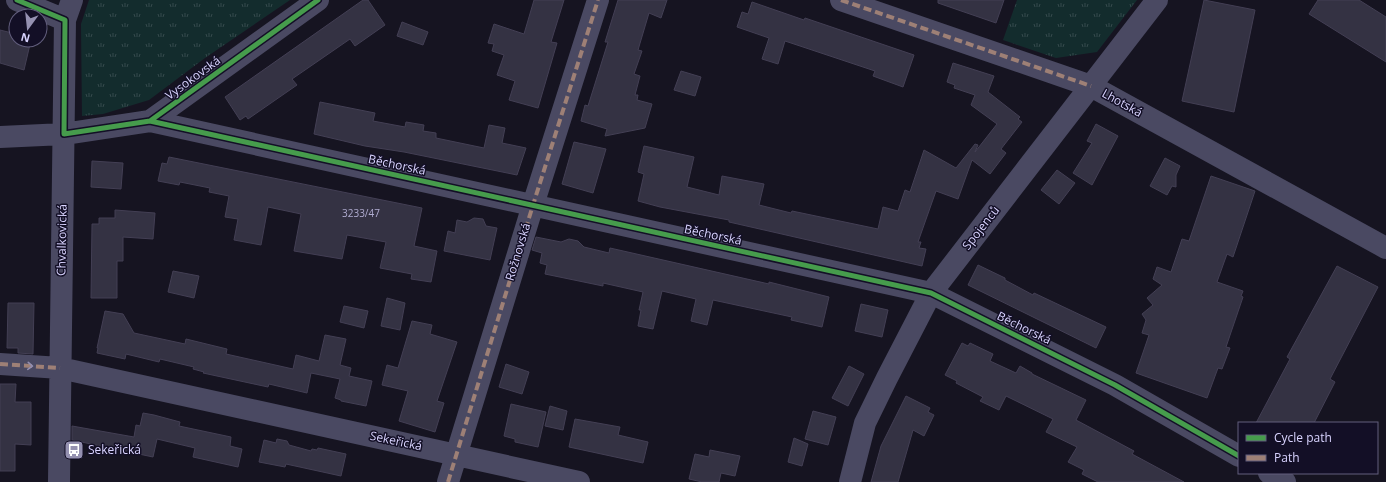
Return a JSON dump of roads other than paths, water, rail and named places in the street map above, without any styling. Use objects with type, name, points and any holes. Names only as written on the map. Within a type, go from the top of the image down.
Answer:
[{"type":"street","points":[[16,0],[65,20]]},
{"type":"street","name":"Chvalkovická","points":[[59,482],[65,20],[72,0]]},
{"type":"street","name":"Vysokovská","points":[[64,134],[150,121],[318,0]]},
{"type":"street","name":"Rožnovská","points":[[448,482],[532,205],[598,0]]},
{"type":"street","name":"Lhotská","points":[[841,0],[1091,86],[1386,248]]},
{"type":"street","name":"Spojenců","points":[[850,482],[866,423],[887,378],[931,293],[1158,0]]},
{"type":"street","name":"Běchorská","points":[[150,121],[931,293],[1115,385],[1238,455]]},
{"type":"street","points":[[0,137],[64,134]]},
{"type":"street","name":"Sekeřická","points":[[0,364],[60,368],[579,482]]},
{"type":"street","points":[[1271,474],[1285,482]]},
{"type":"place","name":"Sekeřická","points":[[74,450]]}]
